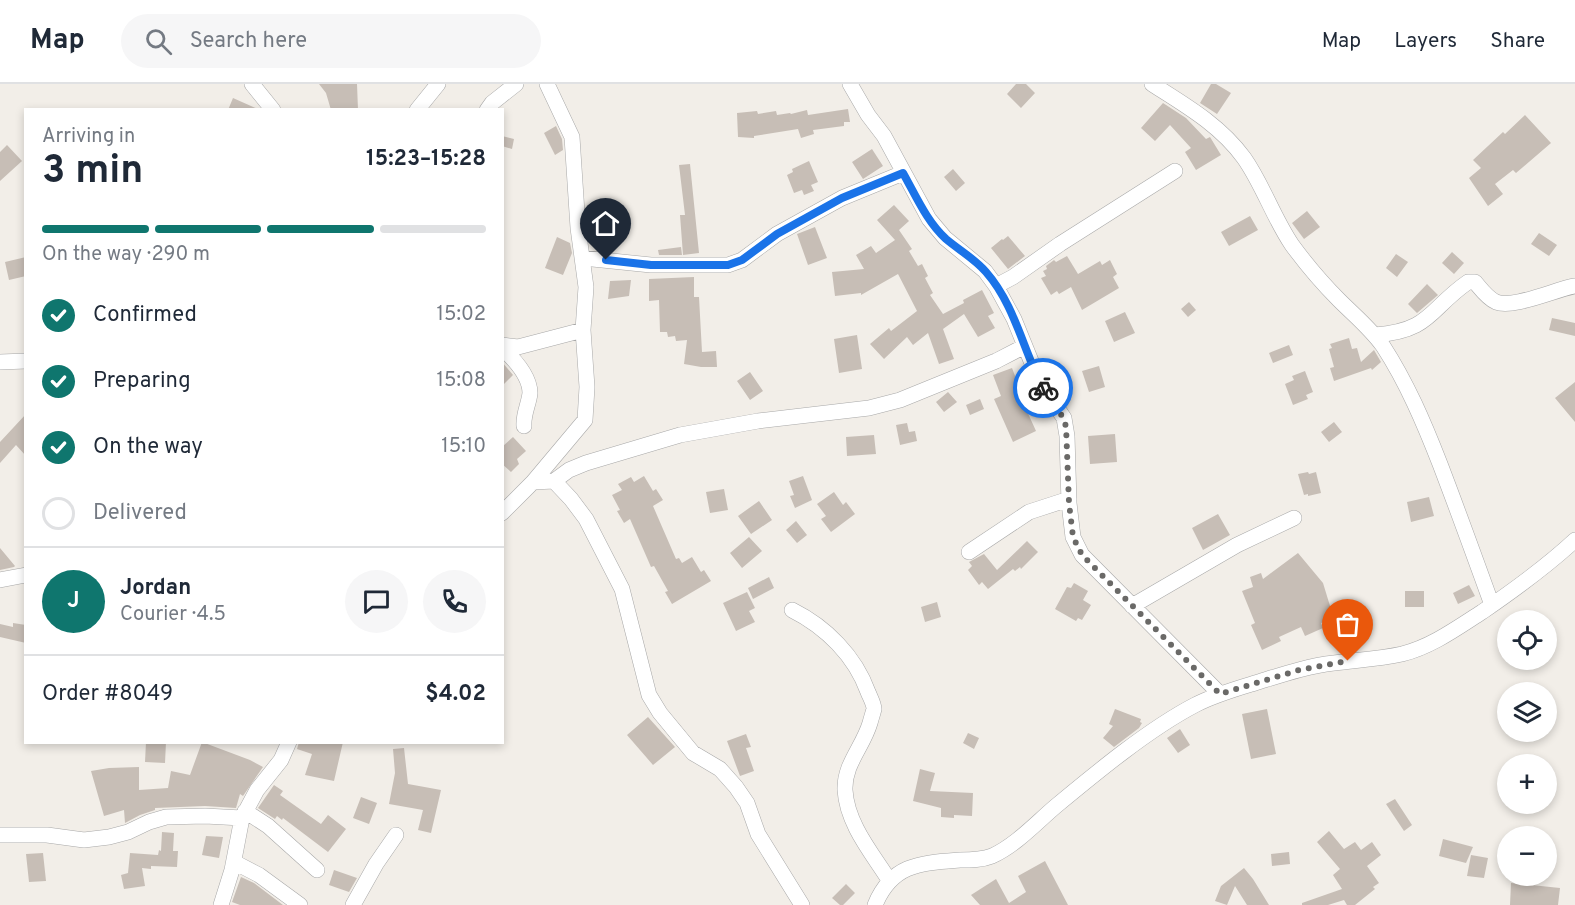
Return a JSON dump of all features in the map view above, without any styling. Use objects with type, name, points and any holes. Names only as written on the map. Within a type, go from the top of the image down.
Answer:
[{"type":"street","points":[[252,84],[271,108]]},
{"type":"street","points":[[419,108],[438,84]]},
{"type":"street","points":[[488,108],[516,84]]},
{"type":"street","points":[[504,511],[533,482],[585,420],[583,330],[586,287],[578,228],[572,137],[547,84]]},
{"type":"street","points":[[850,84],[898,158],[903,173],[929,219],[945,238],[985,271],[996,286],[1014,319],[1044,390],[1064,418],[1068,499],[1073,537],[1082,555],[1220,694]]},
{"type":"street","points":[[1152,84],[1224,134],[1249,167],[1291,243],[1328,288],[1375,335],[1414,400],[1492,605]]},
{"type":"street","points":[[996,286],[1175,171]]},
{"type":"street","points":[[583,258],[651,265],[728,265],[742,260],[777,234],[842,198],[903,173]]},
{"type":"street","points":[[1375,335],[1405,331],[1419,325],[1468,282],[1475,282],[1488,297],[1500,303],[1520,301],[1575,286]]},
{"type":"street","points":[[504,347],[518,347],[583,330]]},
{"type":"street","points":[[533,482],[554,481],[569,470],[586,463],[680,435],[758,421],[868,408],[900,400],[996,361],[1025,346]]},
{"type":"street","points":[[504,349],[525,375],[530,391],[523,418],[524,426]]},
{"type":"street","points":[[0,362],[24,361]]},
{"type":"street","points":[[554,481],[586,519],[622,589],[649,695],[660,713],[693,753],[720,769],[736,787],[747,803],[758,834],[802,905]]},
{"type":"street","points":[[969,552],[1029,512],[1068,499]]},
{"type":"street","points":[[1132,606],[1237,545],[1294,518]]},
{"type":"street","points":[[875,905],[889,880],[900,872],[912,867],[991,856],[1028,831],[1095,774],[1196,704],[1220,694],[1310,668],[1403,654],[1441,638],[1530,579],[1575,540]]},
{"type":"street","points":[[0,580],[24,575]]},
{"type":"street","points":[[792,610],[831,636],[849,656],[866,687],[874,708],[870,725],[846,774],[845,792],[850,815],[889,880]]},
{"type":"street","points":[[221,905],[234,862],[244,814],[256,790],[281,760],[288,744]]},
{"type":"street","points":[[0,835],[47,835],[84,840],[118,834],[166,818],[244,814],[268,826],[317,870]]},
{"type":"street","points":[[353,905],[376,864],[396,836]]},
{"type":"street","points":[[234,862],[259,875],[300,905]]},
{"type":"building","points":[[319,84],[357,84],[358,108],[330,108],[326,93]]},
{"type":"building","points":[[1016,84],[1026,84],[1035,93],[1021,108],[1007,94]]},
{"type":"building","points":[[1211,84],[1216,84],[1231,93],[1217,114],[1200,103]]},
{"type":"building","points":[[233,98],[256,108],[229,108]]},
{"type":"building","points":[[1163,103],[1186,118],[1206,139],[1210,137],[1221,155],[1196,170],[1185,152],[1191,148],[1170,125],[1155,141],[1141,128]]},
{"type":"building","points":[[848,109],[850,122],[844,122],[844,126],[813,130],[814,134],[801,138],[798,129],[754,136],[754,138],[738,137],[737,113],[757,111],[758,114],[776,111],[777,115],[807,110],[808,115]]},
{"type":"building","points":[[1525,115],[1551,143],[1516,173],[1513,170],[1495,184],[1503,194],[1488,206],[1469,178],[1481,168],[1473,160]]},
{"type":"building","points":[[556,126],[562,139],[563,150],[555,155],[544,133]]},
{"type":"building","points":[[504,136],[514,139],[512,149],[504,147]]},
{"type":"building","points":[[7,145],[22,161],[0,181],[0,152]]},
{"type":"building","points":[[872,149],[883,166],[863,179],[852,162]]},
{"type":"building","points":[[809,161],[818,182],[811,185],[814,191],[804,195],[802,190],[794,193],[787,175],[793,172],[792,169]]},
{"type":"building","points":[[690,164],[699,253],[683,255],[680,215],[685,215],[679,165]]},
{"type":"building","points":[[953,169],[965,183],[956,191],[944,177]]},
{"type":"building","points":[[894,205],[909,221],[899,230],[912,249],[909,251],[918,266],[922,264],[928,276],[925,278],[933,293],[930,295],[943,314],[982,290],[994,313],[988,316],[995,328],[978,337],[964,314],[943,329],[954,359],[939,364],[928,333],[913,345],[907,337],[884,359],[870,344],[889,328],[891,331],[917,311],[898,274],[861,295],[861,293],[835,296],[832,272],[864,269],[856,255],[871,246],[876,253],[895,240],[877,220]]},
{"type":"building","points":[[1307,211],[1320,227],[1304,239],[1292,223]]},
{"type":"building","points":[[1250,216],[1258,230],[1229,246],[1221,232]]},
{"type":"building","points":[[815,227],[827,258],[808,265],[797,234]]},
{"type":"building","points":[[1539,233],[1557,245],[1549,256],[1531,244]]},
{"type":"building","points":[[1008,236],[1025,256],[1008,269],[991,248]]},
{"type":"building","points":[[557,237],[570,243],[572,253],[563,275],[545,268]]},
{"type":"building","points":[[681,247],[682,255],[659,255],[658,250]]},
{"type":"building","points":[[1452,252],[1464,263],[1454,274],[1442,263]]},
{"type":"building","points":[[1396,254],[1408,262],[1397,277],[1386,268]]},
{"type":"building","points":[[1067,256],[1078,274],[1100,261],[1102,265],[1110,260],[1117,274],[1113,277],[1119,288],[1082,310],[1071,287],[1059,294],[1057,291],[1051,295],[1041,278],[1046,276],[1043,271],[1054,260],[1056,262]]},
{"type":"building","points":[[24,257],[24,276],[9,280],[5,262]]},
{"type":"building","points":[[694,277],[694,297],[699,297],[702,352],[716,351],[717,367],[684,364],[687,340],[676,341],[675,336],[668,337],[667,332],[660,332],[659,300],[649,301],[649,279]]},
{"type":"building","points":[[631,280],[629,296],[608,299],[610,281]]},
{"type":"building","points":[[1427,284],[1438,295],[1417,313],[1408,304]]},
{"type":"building","points":[[1189,302],[1196,310],[1188,317],[1181,309]]},
{"type":"building","points":[[1125,312],[1135,333],[1114,342],[1105,321]]},
{"type":"building","points":[[1552,318],[1575,323],[1575,336],[1549,330]]},
{"type":"building","points":[[857,335],[862,369],[839,373],[834,339]]},
{"type":"building","points":[[1349,338],[1352,349],[1357,348],[1361,362],[1374,350],[1381,362],[1372,370],[1371,368],[1334,381],[1330,368],[1334,367],[1329,349],[1332,348],[1330,344]]},
{"type":"building","points":[[1289,345],[1293,355],[1273,363],[1269,353]]},
{"type":"building","points":[[504,364],[513,375],[504,384]]},
{"type":"building","points":[[1099,366],[1105,387],[1089,392],[1082,371]]},
{"type":"building","points":[[1012,368],[1023,397],[1021,398],[1036,431],[1013,442],[994,399],[1001,396],[993,375]]},
{"type":"building","points":[[1305,371],[1313,392],[1306,395],[1308,399],[1293,405],[1285,384],[1294,380],[1292,376]]},
{"type":"building","points":[[750,372],[763,391],[750,400],[737,381]]},
{"type":"building","points":[[1575,382],[1575,422],[1555,398]]},
{"type":"building","points":[[948,392],[957,402],[944,412],[936,402]]},
{"type":"building","points":[[980,399],[984,409],[970,415],[966,405]]},
{"type":"building","points":[[24,416],[24,454],[16,445],[0,463],[0,442]]},
{"type":"building","points":[[1334,422],[1342,432],[1329,442],[1321,432]]},
{"type":"building","points":[[907,423],[909,432],[915,431],[917,441],[900,445],[896,425]]},
{"type":"building","points":[[1115,434],[1117,462],[1090,464],[1088,436]]},
{"type":"building","points":[[874,435],[876,454],[847,456],[846,437]]},
{"type":"building","points":[[513,437],[526,451],[517,459],[519,464],[511,472],[504,466],[504,445]]},
{"type":"building","points":[[1308,472],[1309,474],[1316,472],[1321,493],[1304,495],[1298,474]]},
{"type":"building","points":[[644,476],[653,491],[656,489],[663,500],[653,506],[676,559],[679,558],[682,563],[692,557],[701,572],[704,570],[711,581],[672,604],[665,592],[668,591],[654,566],[651,567],[630,519],[624,523],[612,495],[622,490],[618,484],[631,477],[634,482]]},
{"type":"building","points":[[803,476],[812,500],[795,508],[790,496],[794,495],[789,481]]},
{"type":"building","points":[[724,489],[728,510],[710,513],[706,492]]},
{"type":"building","points":[[834,492],[843,505],[846,502],[855,514],[831,532],[821,519],[826,516],[817,504]]},
{"type":"building","points":[[1429,497],[1434,516],[1411,522],[1407,502]]},
{"type":"building","points":[[759,501],[772,520],[751,534],[738,516]]},
{"type":"building","points":[[1218,514],[1230,535],[1203,550],[1192,528]]},
{"type":"building","points":[[796,521],[807,535],[797,543],[786,530]]},
{"type":"building","points":[[749,537],[762,551],[742,568],[730,553]]},
{"type":"building","points":[[1027,541],[1038,552],[1021,569],[1020,567],[1015,571],[1013,569],[988,589],[982,582],[979,585],[968,570],[972,566],[969,562],[984,554],[997,570]]},
{"type":"building","points":[[0,548],[15,566],[14,567],[0,570]]},
{"type":"building","points":[[1298,553],[1323,583],[1334,619],[1321,623],[1323,628],[1305,636],[1301,627],[1279,637],[1281,641],[1262,650],[1251,625],[1255,623],[1242,591],[1253,587],[1250,577],[1261,573],[1263,579]]},
{"type":"building","points":[[769,577],[774,588],[753,599],[748,588]]},
{"type":"building","points":[[1074,583],[1088,591],[1083,600],[1091,605],[1082,620],[1078,618],[1076,621],[1055,609],[1067,587],[1071,588]]},
{"type":"building","points":[[1469,585],[1475,596],[1458,604],[1453,593]]},
{"type":"building","points":[[1405,591],[1424,591],[1424,607],[1405,607]]},
{"type":"building","points":[[747,592],[755,608],[749,611],[755,622],[736,631],[723,603]]},
{"type":"building","points":[[937,602],[941,617],[925,622],[921,607]]},
{"type":"building","points":[[13,623],[24,625],[24,643],[0,637],[0,624],[13,627]]},
{"type":"building","points":[[1115,709],[1141,719],[1142,723],[1139,728],[1114,747],[1103,738],[1113,726],[1109,724]]},
{"type":"building","points":[[1267,709],[1276,754],[1251,759],[1242,714]]},
{"type":"building","points":[[648,717],[675,747],[653,765],[627,735]]},
{"type":"building","points":[[1180,729],[1190,745],[1178,753],[1167,738]]},
{"type":"building","points":[[968,733],[979,738],[974,749],[963,743]]},
{"type":"building","points":[[746,734],[751,747],[746,748],[754,771],[740,776],[727,741]]},
{"type":"building","points":[[146,744],[166,744],[165,763],[145,762]]},
{"type":"building","points":[[201,744],[207,744],[263,767],[243,796],[240,794],[236,808],[205,806],[155,808],[125,823],[124,810],[104,816],[91,771],[139,767],[139,790],[168,788],[171,771],[190,775]]},
{"type":"building","points":[[298,744],[343,744],[334,781],[305,775],[312,754],[297,749]]},
{"type":"building","points":[[404,748],[408,784],[441,790],[431,833],[418,830],[423,810],[389,804],[395,773],[393,749]]},
{"type":"building","points":[[920,769],[935,773],[930,791],[973,793],[972,816],[941,817],[941,808],[913,801]]},
{"type":"building","points":[[274,785],[283,791],[280,795],[321,824],[328,815],[346,829],[328,852],[283,818],[282,820],[277,816],[275,819],[258,808]]},
{"type":"building","points":[[361,797],[377,803],[369,824],[353,818]]},
{"type":"building","points":[[1395,799],[1412,825],[1404,831],[1386,804]]},
{"type":"building","points":[[1329,831],[1344,849],[1355,842],[1361,850],[1372,842],[1381,855],[1367,866],[1379,883],[1355,905],[1347,905],[1344,900],[1328,905],[1302,905],[1302,903],[1342,889],[1333,875],[1340,869],[1317,842]]},
{"type":"building","points":[[162,832],[174,833],[173,851],[178,851],[177,867],[142,868],[145,886],[124,889],[121,875],[128,873],[130,853],[158,855],[159,850],[161,851]]},
{"type":"building","points":[[206,836],[223,837],[219,858],[202,855]]},
{"type":"building","points":[[1443,839],[1473,847],[1466,863],[1439,856]]},
{"type":"building","points":[[1289,852],[1290,864],[1272,866],[1271,854]]},
{"type":"building","points":[[43,853],[46,881],[29,882],[26,854]]},
{"type":"building","points":[[1471,855],[1488,858],[1484,878],[1467,876]]},
{"type":"building","points":[[1045,861],[1068,905],[980,905],[971,895],[996,879],[1009,903],[1026,892],[1018,876]]},
{"type":"building","points":[[1244,868],[1269,905],[1247,905],[1235,886],[1227,905],[1215,901],[1221,886]]},
{"type":"building","points":[[334,870],[357,878],[349,892],[329,885]]},
{"type":"building","points":[[241,877],[254,883],[283,905],[240,905],[232,902]]},
{"type":"building","points":[[846,884],[855,893],[843,905],[840,905],[832,898]]},
{"type":"building","points":[[1511,886],[1560,888],[1558,905],[1510,905]]},
{"type":"way so far","points":[[1043,388],[1064,418],[1066,426],[1069,503],[1073,537],[1082,555],[1220,694],[1299,670],[1348,661]]},
{"type":"route","points":[[606,260],[651,265],[678,264],[705,267],[728,265],[742,260],[777,234],[842,198],[903,173],[929,219],[945,238],[985,271],[996,286],[1014,319],[1033,369],[1043,388]]}]
